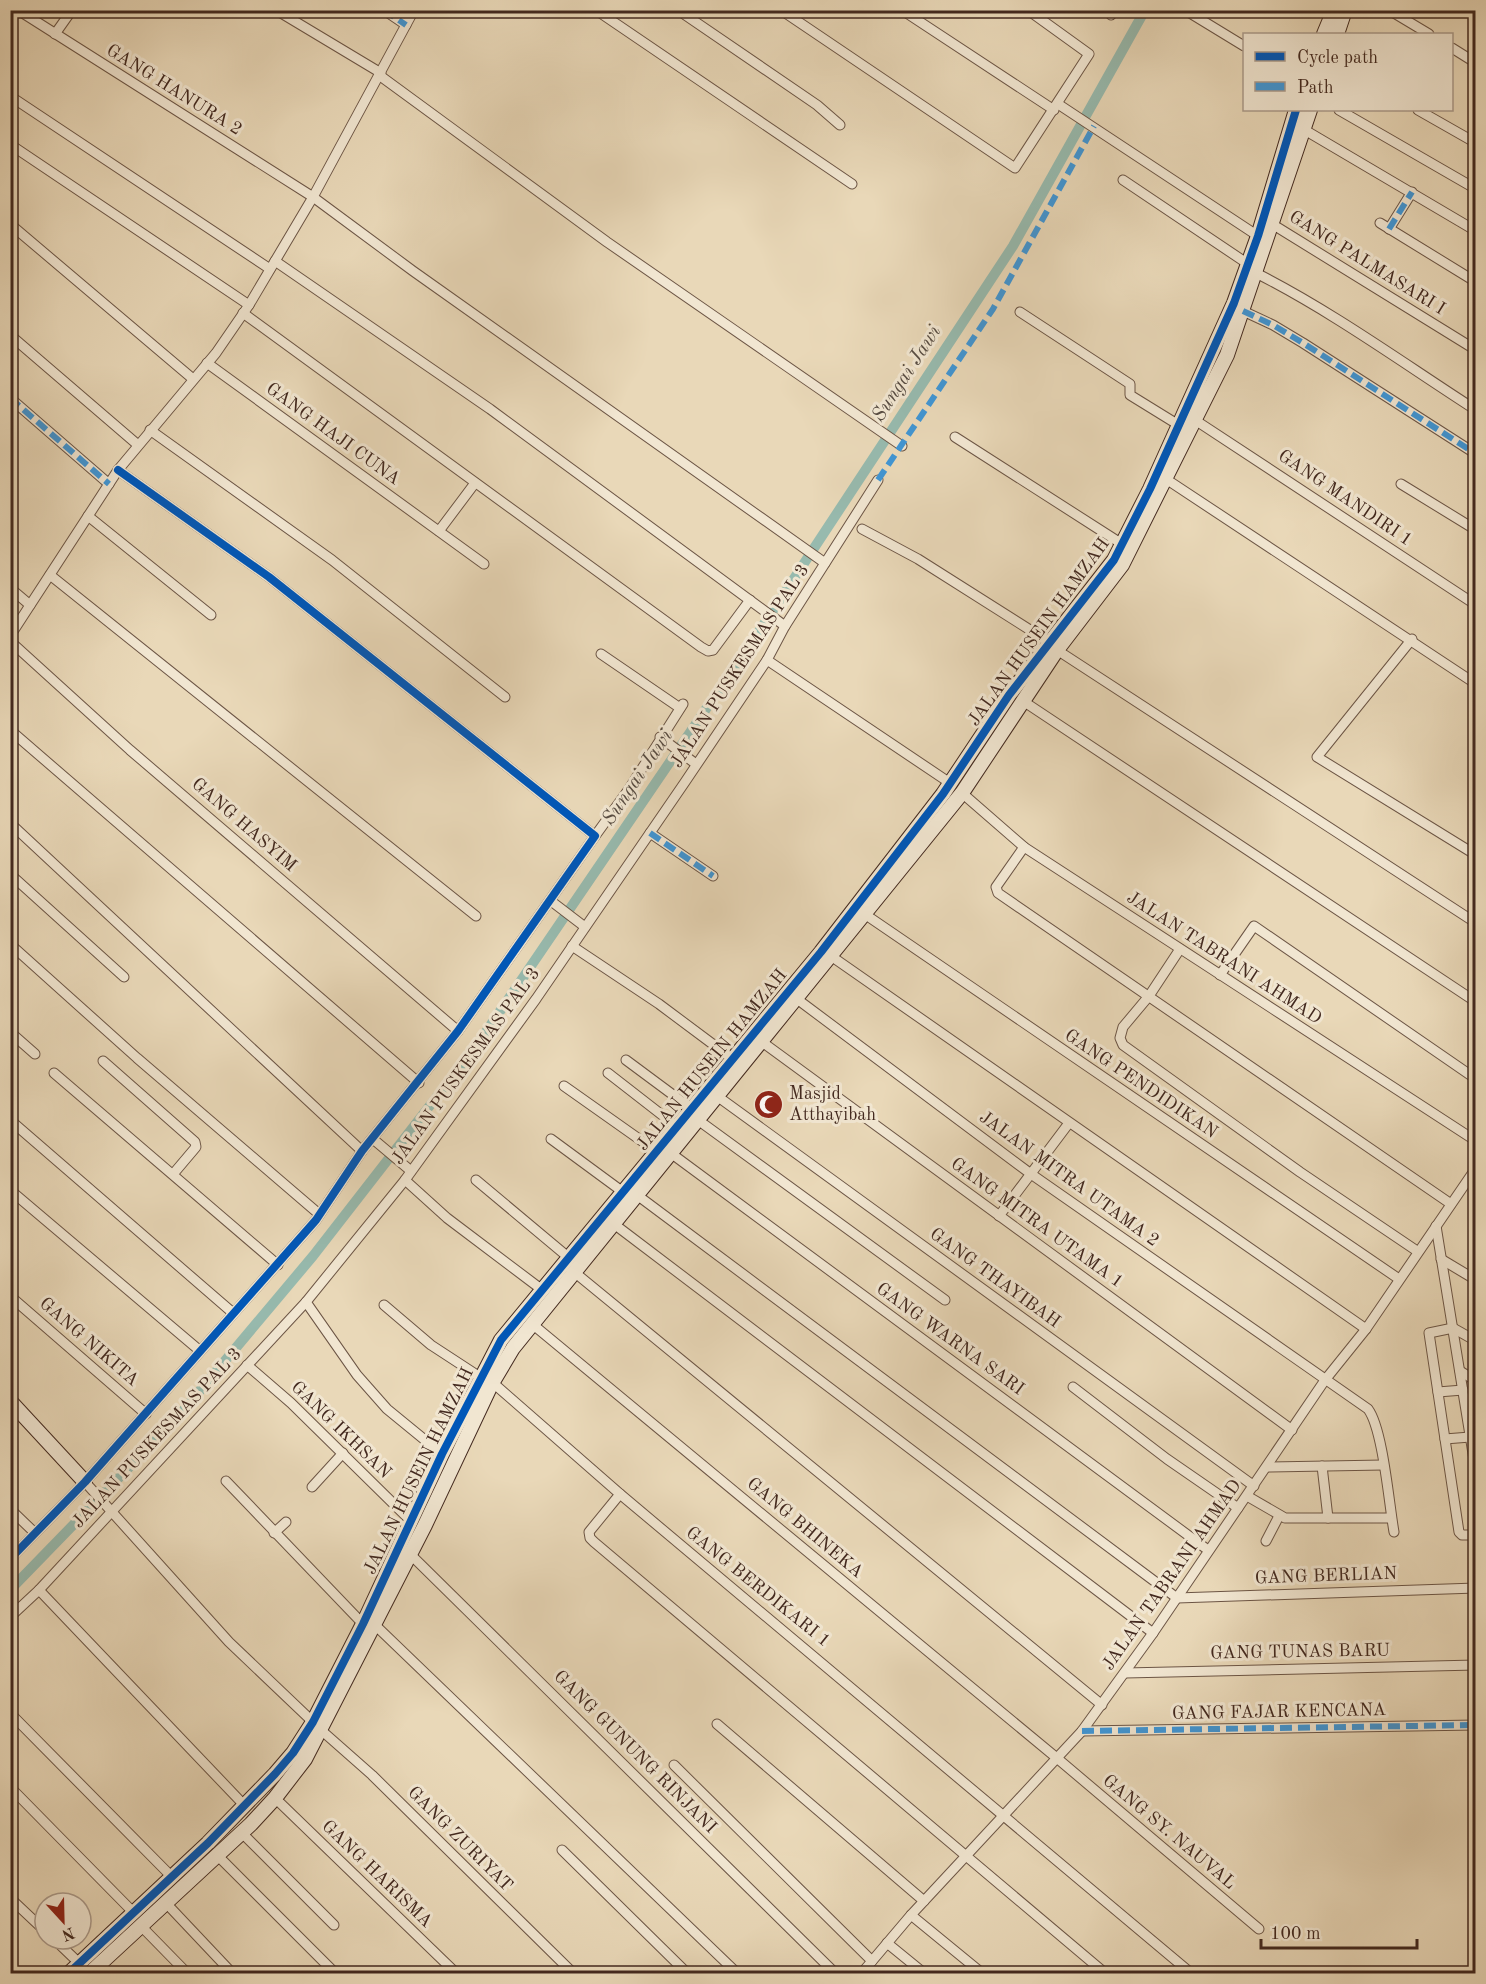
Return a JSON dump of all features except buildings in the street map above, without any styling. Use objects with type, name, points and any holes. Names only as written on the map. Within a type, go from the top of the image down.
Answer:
[{"type":"street","name":"GANG HANURA 2","points":[[18,10],[313,197],[420,276],[822,560]]},
{"type":"street","points":[[55,34],[72,10]]},
{"type":"street","points":[[276,10],[380,74],[607,242],[902,446]]},
{"type":"street","points":[[384,10],[406,25]]},
{"type":"street","points":[[10,636],[118,470],[207,363],[246,309],[313,197],[414,10]]},
{"type":"street","points":[[596,10],[852,184]]},
{"type":"street","points":[[678,10],[818,105],[840,125]]},
{"type":"street","points":[[902,10],[1056,107],[1071,111],[1258,236]]},
{"type":"street","points":[[783,11],[1015,168],[1089,54],[1028,10]]},
{"type":"street","points":[[1185,10],[1243,45]]},
{"type":"street","points":[[1324,33],[1334,10]]},
{"type":"street","points":[[1337,33],[1345,10]]},
{"type":"street","points":[[1389,10],[1427,33]]},
{"type":"street","points":[[1453,49],[1476,63]]},
{"type":"street","points":[[10,96],[273,265],[490,409],[781,623]]},
{"type":"street","name":"JALAN HUSEIN HAMZAH","points":[[89,1974],[241,1832],[275,1798],[305,1759],[317,1726],[369,1624],[410,1554],[486,1380],[501,1340],[656,1151],[681,1131],[734,1060],[841,935],[950,783],[1009,695],[1122,565],[1166,479],[1177,424],[1272,224],[1296,136],[1296,111]]},
{"type":"street","name":"JALAN HUSEIN HAMZAH","points":[[695,1114],[717,1096],[762,1042],[831,956],[841,935],[866,915],[962,793],[1023,700],[1053,646],[1122,544],[1170,459],[1196,420],[1227,355],[1243,311],[1258,236],[1296,136],[1309,111]]},
{"type":"street","points":[[1341,111],[1476,189]]},
{"type":"street","points":[[1420,111],[1476,143]]},
{"type":"street","points":[[1296,136],[1412,192],[1476,231]]},
{"type":"street","points":[[14,147],[246,309],[589,568],[708,651],[713,650],[753,603]]},
{"type":"street","points":[[1123,180],[1252,269],[1355,330],[1476,410]]},
{"type":"street","points":[[1389,228],[1412,192]]},
{"type":"street","points":[[1380,223],[1476,282]]},
{"type":"street","points":[[10,224],[193,379]]},
{"type":"street","name":"GANG PALMASARI I","points":[[1272,224],[1476,350]]},
{"type":"street","points":[[1243,311],[1303,343],[1476,454]]},
{"type":"street","points":[[1020,312],[1130,384],[1130,395],[1177,424]]},
{"type":"street","points":[[10,335],[138,445]]},
{"type":"street","name":"GANG HAJI CUNA","points":[[207,363],[484,564]]},
{"type":"street","points":[[10,398],[109,484]]},
{"type":"street","name":"GANG MANDIRI 1","points":[[1196,420],[1476,606]]},
{"type":"street","points":[[150,430],[332,560],[505,697]]},
{"type":"street","points":[[955,437],[1122,544]]},
{"type":"street","points":[[118,470],[269,577],[595,836]]},
{"type":"street","points":[[1166,479],[1412,639],[1476,684]]},
{"type":"street","name":"JALAN PUSKESMAS PAL 3","points":[[10,1617],[39,1590],[306,1302],[405,1180],[408,1168],[572,946],[581,925],[650,833],[766,660],[781,623],[879,480]]},
{"type":"street","points":[[440,531],[475,483]]},
{"type":"street","points":[[1401,484],[1476,530]]},
{"type":"street","points":[[88,516],[211,615]]},
{"type":"street","points":[[862,529],[918,559],[1476,923]]},
{"type":"street","points":[[51,575],[476,916]]},
{"type":"street","points":[[10,588],[30,605]]},
{"type":"street","points":[[1412,639],[1317,757],[1476,855]]},
{"type":"street","name":"GANG HASYIM","points":[[10,641],[130,750],[458,1031]]},
{"type":"street","points":[[10,1559],[85,1482],[199,1350],[278,1265],[320,1214],[362,1151],[375,1141],[554,904],[595,836],[664,740],[681,706],[601,654]]},
{"type":"street","points":[[766,660],[950,783]]},
{"type":"street","points":[[1023,700],[1476,1002]]},
{"type":"street","points":[[10,730],[419,1083]]},
{"type":"street","points":[[664,740],[696,764]]},
{"type":"street","name":"JALAN TABRANI AHMAD","points":[[962,793],[1024,847],[1476,1141]]},
{"type":"street","points":[[10,823],[362,1151]]},
{"type":"street","points":[[650,833],[714,876]]},
{"type":"street","points":[[1024,847],[996,887],[998,893],[1451,1204]]},
{"type":"street","points":[[10,874],[124,978]]},
{"type":"street","points":[[554,904],[581,925]]},
{"type":"street","name":"GANG PENDIDIKAN","points":[[866,915],[1399,1279]]},
{"type":"street","points":[[1220,975],[1254,926],[1476,1079]]},
{"type":"street","points":[[10,944],[137,1058],[320,1214]]},
{"type":"street","points":[[572,946],[659,1004],[734,1060]]},
{"type":"street","points":[[1180,949],[1149,996],[1121,1031],[1120,1038],[1129,1051],[1418,1251]]},
{"type":"street","points":[[831,956],[1366,1329]]},
{"type":"street","name":"JALAN MITRA UTAMA 2","points":[[797,999],[1031,1174],[1370,1411],[1383,1465],[1394,1532]]},
{"type":"street","points":[[10,1032],[35,1054]]},
{"type":"street","name":"GANG MITRA UTAMA 1","points":[[762,1042],[1292,1430]]},
{"type":"street","points":[[626,1060],[945,1300]]},
{"type":"street","points":[[103,1061],[195,1142],[196,1148],[174,1173]]},
{"type":"street","points":[[54,1073],[174,1173],[278,1265]]},
{"type":"street","points":[[608,1073],[681,1131]]},
{"type":"street","points":[[564,1086],[656,1151]]},
{"type":"street","name":"GANG THAYIBAH","points":[[717,1096],[1254,1486]]},
{"type":"street","points":[[10,1120],[233,1313]]},
{"type":"street","points":[[999,1216],[1069,1123]]},
{"type":"street","name":"JALAN HUSEIN HAMZAH","points":[[369,1624],[410,1520],[442,1454],[486,1380],[573,1271],[672,1154],[681,1131]]},
{"type":"street","points":[[551,1139],[623,1192]]},
{"type":"street","points":[[375,1141],[408,1168]]},
{"type":"street","name":"GANG WARNA SARI","points":[[672,1154],[1208,1550]]},
{"type":"street","name":"JALAN TABRANI AHMAD","points":[[861,1974],[964,1857],[1058,1759],[1102,1705],[1325,1380],[1366,1329],[1451,1204],[1472,1182],[1476,1168]]},
{"type":"street","points":[[405,1180],[447,1218],[541,1289]]},
{"type":"street","points":[[476,1180],[568,1257]]},
{"type":"street","points":[[10,1190],[199,1350]]},
{"type":"street","points":[[637,1195],[1177,1598]]},
{"type":"street","points":[[614,1224],[1153,1633]]},
{"type":"street","points":[[1436,1226],[1473,1439],[1476,1472]]},
{"type":"street","points":[[1441,1259],[1476,1280]]},
{"type":"street","points":[[573,1271],[1102,1705]]},
{"type":"street","name":"GANG NIKITA","points":[[10,1296],[146,1414]]},
{"type":"street","points":[[306,1302],[357,1374],[387,1409],[442,1454]]},
{"type":"street","name":"GANG BERDIKARI 1","points":[[384,1305],[431,1345],[486,1380],[1192,1974]]},
{"type":"street","name":"GANG BHINEKA","points":[[531,1323],[1058,1759]]},
{"type":"street","points":[[1476,1341],[1453,1328],[1429,1333],[1459,1532],[1461,1535],[1476,1535]]},
{"type":"street","name":"GANG IKHSAN","points":[[247,1365],[343,1453],[410,1520]]},
{"type":"street","points":[[1460,1371],[1476,1381]]},
{"type":"street","points":[[1073,1387],[1167,1459],[1238,1508]]},
{"type":"street","points":[[1438,1392],[1463,1390]]},
{"type":"street","points":[[10,1401],[85,1482]]},
{"type":"street","points":[[1445,1439],[1473,1439]]},
{"type":"street","points":[[312,1487],[343,1453]]},
{"type":"street","points":[[1267,1467],[1383,1465]]},
{"type":"street","points":[[1322,1466],[1328,1518]]},
{"type":"street","points":[[226,1481],[274,1533],[738,1974]]},
{"type":"street","name":"GANG ZURIYAT","points":[[85,1482],[229,1642],[317,1726],[372,1774],[574,1974]]},
{"type":"street","points":[[620,1494],[589,1532],[590,1538],[964,1857],[1106,1974]]},
{"type":"street","points":[[1247,1496],[1279,1516],[1391,1518]]},
{"type":"street","points":[[10,1509],[35,1533]]},
{"type":"street","points":[[1266,1541],[1279,1516]]},
{"type":"street","points":[[274,1533],[286,1522]]},
{"type":"street","name":"GANG GUNUNG RINJANI","points":[[410,1554],[836,1974]]},
{"type":"street","name":"GANG BERLIAN","points":[[1177,1598],[1476,1588]]},
{"type":"street","points":[[39,1590],[244,1805]]},
{"type":"street","name":"GANG TUNAS BARU","points":[[1125,1672],[1476,1665]]},
{"type":"street","points":[[10,1713],[171,1876]]},
{"type":"street","points":[[717,1724],[924,1901]]},
{"type":"street","name":"GANG FAJAR KENCANA","points":[[1082,1731],[1476,1725]]},
{"type":"street","name":"JALAN HUSEIN HAMZAH","points":[[68,1974],[244,1805],[317,1726]]},
{"type":"street","name":"GANG SY. NAUVAL","points":[[1058,1759],[1259,1929]]},
{"type":"street","points":[[674,1765],[872,1961]]},
{"type":"street","points":[[10,1787],[133,1912]]},
{"type":"street","name":"GANG HARISMA","points":[[275,1798],[457,1974]]},
{"type":"street","points":[[241,1832],[334,1925]]},
{"type":"street","points":[[562,1850],[688,1974]]},
{"type":"street","points":[[216,1854],[336,1974]]},
{"type":"street","points":[[10,1898],[33,1920]]},
{"type":"street","points":[[165,1902],[233,1974]]},
{"type":"street","points":[[911,1915],[983,1974]]},
{"type":"street","points":[[140,1925],[188,1974]]},
{"type":"street","points":[[887,1943],[925,1974]]},
{"type":"street","points":[[66,1951],[79,1963]]},
{"type":"waterway","name":"Sungai Jawi","points":[[10,1590],[177,1418],[313,1256],[477,1045],[768,618],[1013,246],[1145,10]]},
{"type":"marked path","points":[[384,10],[406,25]]},
{"type":"marked path","points":[[878,480],[993,309],[1094,126]]},
{"type":"marked path","points":[[1389,229],[1412,192]]},
{"type":"marked path","points":[[1243,311],[1303,343],[1476,454]]},
{"type":"marked path","points":[[10,398],[109,484]]},
{"type":"marked path","points":[[650,833],[713,876]]},
{"type":"marked path","points":[[1082,1731],[1476,1725]]},
{"type":"cycle path","points":[[68,1974],[208,1843],[293,1753],[313,1722],[363,1624],[442,1454],[501,1340],[821,952],[943,794],[1009,695],[1114,560],[1150,489],[1234,303],[1258,236],[1296,111]]},
{"type":"cycle path","points":[[10,1559],[85,1482],[316,1220],[362,1151],[458,1031],[595,836],[269,577],[118,470]]},
{"type":"place","name":"Masjid Atthayibah","points":[[768,1104]]}]
